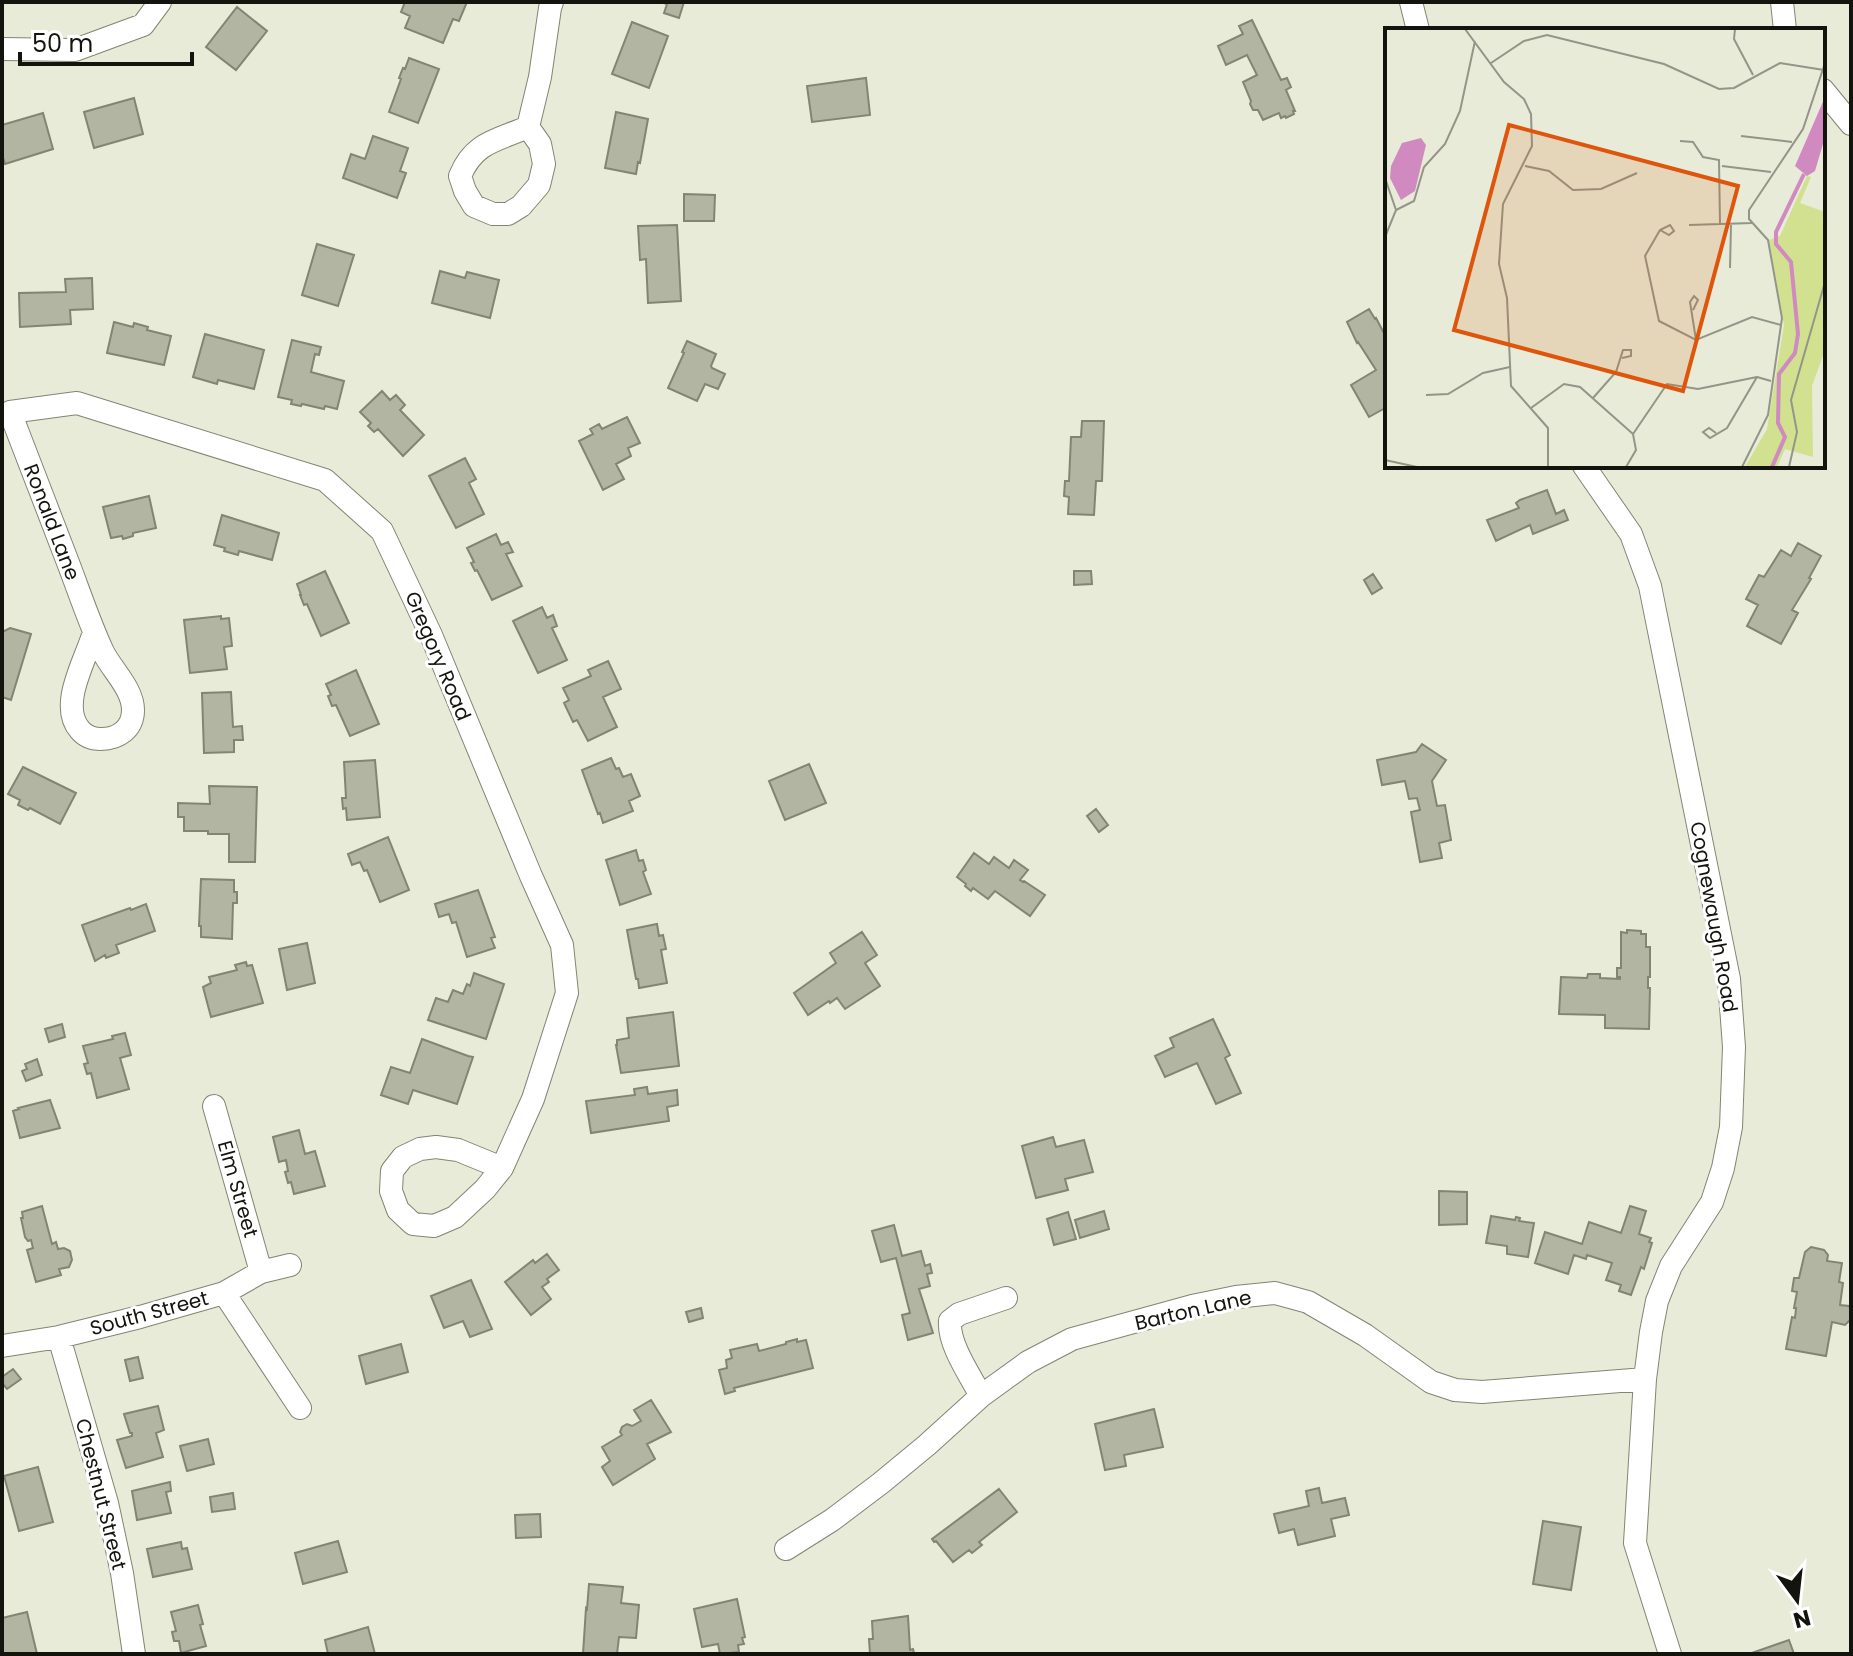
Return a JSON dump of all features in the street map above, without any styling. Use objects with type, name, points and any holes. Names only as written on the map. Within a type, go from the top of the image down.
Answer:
[{"type":"street","points":[[2,49],[75,50],[143,25],[160,2]]},
{"type":"street","points":[[528,127],[552,2]]},
{"type":"street","points":[[1411,2],[1418,28]]},
{"type":"street","points":[[1782,2],[1785,28]]},
{"type":"street","points":[[1825,92],[1851,124]]},
{"type":"street","name":"Gregory Road","points":[[6,414],[77,403],[325,480],[382,531],[431,635],[562,945],[567,993],[533,1099],[502,1168],[469,1206],[455,1217],[434,1226],[413,1224],[398,1210],[391,1191],[392,1171],[403,1157],[420,1149],[436,1147],[458,1150],[502,1168]]},
{"type":"street","name":"Ronald Lane","points":[[6,414],[94,632]]},
{"type":"street","name":"Cognewaugh Road","points":[[1585,468],[1631,534],[1650,586],[1729,979],[1734,1047],[1731,1127],[1723,1168],[1712,1202],[1671,1266],[1657,1301],[1645,1379],[1635,1543],[1670,1654]]},
{"type":"street","name":"Elm Street","points":[[214,1106],[261,1272]]},
{"type":"street","name":"South Street","points":[[2,1346],[59,1337],[224,1293],[261,1272],[290,1265]]},
{"type":"street","points":[[224,1293],[300,1408]]},
{"type":"street","name":"Barton Lane","points":[[786,1549],[832,1520],[881,1483],[981,1396],[1028,1362],[1072,1339],[1236,1297],[1275,1293],[1308,1302],[1365,1335],[1431,1382],[1455,1390],[1482,1392],[1645,1379]]},
{"type":"street","points":[[981,1396],[954,1344],[950,1321],[959,1314],[1006,1298]]},
{"type":"street","name":"Chestnut Street","points":[[59,1337],[107,1503],[122,1573],[134,1654]]},
{"type":"building","points":[[405,2],[467,2],[459,21],[453,19],[443,43],[405,28],[410,16],[401,12]]},
{"type":"building","points":[[660,2],[684,2],[679,18],[664,13],[667,4]]},
{"type":"building","points":[[237,7],[267,31],[236,70],[206,47]]},
{"type":"building","points":[[1252,20],[1281,80],[1287,78],[1291,87],[1286,90],[1295,111],[1286,118],[1281,118],[1279,113],[1263,120],[1258,110],[1253,110],[1243,82],[1257,75],[1247,55],[1226,65],[1218,46],[1243,34],[1239,26]]},
{"type":"building","points":[[632,22],[668,36],[649,88],[612,74]]},
{"type":"building","points":[[409,58],[439,69],[418,123],[389,112],[399,78]]},
{"type":"building","points":[[866,78],[870,115],[812,122],[807,86]]},
{"type":"building","points":[[134,98],[143,134],[94,148],[84,112]]},
{"type":"building","points":[[616,112],[648,119],[636,174],[605,168]]},
{"type":"building","points":[[43,113],[53,149],[5,164],[2,125]]},
{"type":"building","points":[[373,136],[408,148],[400,171],[406,173],[397,198],[343,178],[351,154],[365,159]]},
{"type":"building","points":[[684,194],[715,195],[714,221],[684,221]]},
{"type":"building","points":[[677,225],[681,301],[648,303],[646,259],[640,260],[638,226]]},
{"type":"building","points":[[317,244],[354,255],[338,306],[302,295]]},
{"type":"building","points":[[440,271],[465,278],[467,272],[499,280],[490,318],[432,303]]},
{"type":"building","points":[[92,278],[93,309],[70,310],[71,324],[20,327],[19,293],[66,292],[65,279]]},
{"type":"building","points":[[1369,309],[1385,335],[1385,408],[1369,417],[1351,385],[1376,370],[1347,322]]},
{"type":"building","points":[[114,322],[133,327],[134,323],[171,336],[164,365],[107,353]]},
{"type":"building","points":[[205,334],[264,350],[254,389],[193,377]]},
{"type":"building","points":[[292,340],[321,347],[319,355],[315,354],[311,372],[344,381],[337,409],[291,404],[292,400],[278,397]]},
{"type":"building","points":[[687,341],[716,354],[711,366],[725,374],[718,389],[705,384],[697,401],[668,388]]},
{"type":"building","points":[[382,391],[390,400],[396,395],[405,405],[400,410],[424,435],[403,456],[378,429],[374,432],[368,426],[371,423],[360,412]]},
{"type":"building","points":[[627,417],[640,443],[628,448],[631,456],[616,464],[624,479],[603,490],[579,441],[593,434],[590,429],[599,424],[602,429]]},
{"type":"building","points":[[1082,421],[1104,421],[1102,481],[1096,481],[1094,515],[1068,514],[1069,497],[1064,496],[1065,481],[1069,481],[1071,437],[1081,437]]},
{"type":"building","points":[[465,458],[476,479],[469,483],[484,514],[456,528],[429,476]]},
{"type":"building","points":[[1547,490],[1556,514],[1564,510],[1568,520],[1533,534],[1530,525],[1496,541],[1487,520],[1519,508],[1516,503],[1520,500]]},
{"type":"building","points":[[149,496],[156,528],[133,533],[133,536],[123,539],[122,536],[111,538],[103,507]]},
{"type":"building","points":[[222,515],[279,533],[272,560],[239,551],[238,555],[214,545]]},
{"type":"building","points":[[496,534],[501,545],[508,542],[513,552],[506,554],[522,586],[492,600],[471,563],[474,562],[467,548]]},
{"type":"building","points":[[1798,543],[1821,556],[1792,610],[1798,613],[1781,644],[1747,626],[1758,605],[1746,599],[1759,575],[1764,577],[1781,550],[1791,556]]},
{"type":"building","points":[[325,571],[349,623],[321,636],[307,604],[304,605],[297,584]]},
{"type":"building","points":[[1074,571],[1091,571],[1092,584],[1074,585]]},
{"type":"building","points":[[1373,574],[1382,588],[1372,594],[1364,580]]},
{"type":"building","points":[[542,607],[547,618],[553,615],[557,626],[552,628],[567,660],[538,673],[513,621]]},
{"type":"building","points":[[221,616],[221,619],[229,618],[232,646],[224,647],[227,669],[190,673],[184,620]]},
{"type":"building","points":[[10,628],[31,634],[11,700],[2,697],[2,632]]},
{"type":"building","points":[[608,661],[621,689],[603,697],[617,727],[588,741],[577,720],[573,722],[564,703],[569,700],[563,688],[591,676],[588,670]]},
{"type":"building","points":[[356,670],[379,724],[350,736],[336,705],[332,706],[326,684]]},
{"type":"building","points":[[231,692],[233,727],[242,726],[243,740],[234,740],[234,752],[204,753],[202,693]]},
{"type":"building","points":[[1422,744],[1446,760],[1432,781],[1437,806],[1445,805],[1451,840],[1439,843],[1442,858],[1420,862],[1411,812],[1420,810],[1417,798],[1409,799],[1405,781],[1382,785],[1377,760],[1416,752]]},
{"type":"building","points":[[611,758],[623,777],[631,774],[640,796],[629,801],[633,811],[603,823],[582,770]]},
{"type":"building","points":[[375,760],[380,817],[347,820],[342,798],[346,798],[344,762]]},
{"type":"building","points":[[809,764],[826,803],[785,820],[769,781]]},
{"type":"building","points":[[23,767],[76,793],[60,824],[18,805],[20,800],[8,794]]},
{"type":"building","points":[[209,786],[257,787],[255,862],[229,862],[229,834],[184,831],[184,817],[178,817],[178,803],[210,804]]},
{"type":"building","points":[[1096,809],[1108,825],[1099,832],[1087,816]]},
{"type":"building","points":[[388,837],[409,890],[380,902],[367,870],[364,871],[360,862],[352,865],[348,854]]},
{"type":"building","points":[[636,850],[639,861],[643,860],[646,870],[643,872],[651,894],[620,905],[606,860]]},
{"type":"building","points":[[974,853],[989,864],[994,857],[1009,868],[1014,860],[1028,870],[1020,880],[1045,895],[1030,916],[995,891],[988,899],[973,888],[971,891],[957,877]]},
{"type":"building","points":[[201,879],[234,880],[237,903],[233,903],[232,939],[201,937]]},
{"type":"building","points":[[478,890],[495,937],[491,938],[495,948],[467,957],[456,922],[452,923],[449,914],[439,917],[435,904]]},
{"type":"building","points":[[146,904],[155,931],[116,945],[119,953],[106,958],[105,955],[95,961],[82,925]]},
{"type":"building","points":[[657,924],[666,949],[661,950],[667,983],[639,988],[627,930]]},
{"type":"building","points":[[1627,930],[1646,934],[1646,947],[1650,947],[1649,1029],[1605,1028],[1605,1015],[1559,1014],[1561,977],[1587,978],[1588,974],[1600,974],[1600,978],[1620,979],[1617,968],[1621,968],[1621,932],[1627,933]]},
{"type":"building","points":[[862,932],[877,955],[865,963],[880,986],[845,1009],[837,998],[808,1015],[794,993],[836,963],[830,953]]},
{"type":"building","points":[[307,943],[315,983],[287,990],[279,949]]},
{"type":"building","points":[[246,962],[247,966],[252,965],[263,1003],[211,1017],[203,987],[211,983],[209,977],[237,970],[235,965]]},
{"type":"building","points":[[474,973],[504,984],[486,1039],[428,1020],[436,998],[448,1002],[453,990],[463,994],[467,984],[470,986]]},
{"type":"building","points":[[673,1012],[679,1066],[621,1073],[616,1045],[617,1040],[629,1038],[627,1018]]},
{"type":"building","points":[[1213,1019],[1230,1055],[1225,1058],[1241,1093],[1216,1104],[1197,1063],[1165,1077],[1155,1056],[1174,1047],[1170,1038]]},
{"type":"building","points":[[62,1024],[65,1037],[49,1042],[45,1029]]},
{"type":"building","points":[[125,1033],[131,1055],[120,1058],[129,1089],[97,1098],[91,1073],[87,1074],[84,1064],[88,1063],[83,1046]]},
{"type":"building","points":[[422,1039],[473,1057],[457,1104],[413,1090],[408,1104],[381,1095],[391,1067],[410,1073]]},
{"type":"building","points":[[37,1059],[42,1075],[26,1081],[22,1071],[27,1069],[25,1064]]},
{"type":"building","points":[[647,1087],[648,1094],[677,1090],[678,1105],[667,1107],[669,1121],[591,1133],[586,1101],[635,1095],[634,1089]]},
{"type":"building","points":[[50,1100],[60,1128],[20,1138],[13,1111]]},
{"type":"building","points":[[299,1130],[305,1154],[315,1151],[325,1186],[294,1194],[285,1172],[288,1171],[286,1160],[279,1162],[273,1137]]},
{"type":"building","points":[[1053,1137],[1056,1147],[1084,1140],[1093,1172],[1065,1179],[1068,1190],[1036,1198],[1022,1146]]},
{"type":"building","points":[[1439,1191],[1467,1192],[1467,1224],[1439,1225]]},
{"type":"building","points":[[42,1206],[52,1244],[56,1242],[58,1249],[70,1251],[72,1260],[69,1267],[59,1269],[61,1275],[36,1282],[27,1250],[33,1248],[31,1240],[25,1237],[21,1218],[22,1212]]},
{"type":"building","points":[[1630,1206],[1646,1211],[1639,1234],[1651,1238],[1649,1242],[1652,1243],[1631,1295],[1619,1291],[1621,1285],[1606,1280],[1612,1263],[1587,1255],[1586,1259],[1574,1255],[1568,1274],[1535,1263],[1545,1232],[1582,1244],[1589,1222],[1621,1233]]},
{"type":"building","points":[[1104,1211],[1109,1229],[1080,1238],[1075,1220]]},
{"type":"building","points":[[1068,1212],[1076,1239],[1054,1245],[1047,1219]]},
{"type":"building","points":[[1491,1216],[1515,1220],[1516,1217],[1520,1218],[1519,1221],[1534,1223],[1528,1257],[1507,1254],[1507,1246],[1486,1243]]},
{"type":"building","points":[[894,1225],[902,1256],[921,1251],[925,1266],[930,1264],[932,1273],[927,1274],[930,1286],[919,1289],[933,1333],[908,1340],[902,1315],[910,1313],[896,1258],[881,1262],[872,1231]]},
{"type":"building","points":[[1811,1247],[1824,1250],[1828,1255],[1827,1261],[1842,1263],[1840,1305],[1849,1306],[1851,1310],[1850,1320],[1845,1325],[1832,1322],[1826,1356],[1786,1349],[1792,1317],[1795,1318],[1797,1292],[1792,1291],[1794,1278],[1799,1278],[1805,1252]]},
{"type":"building","points":[[547,1254],[559,1270],[542,1287],[551,1299],[531,1315],[505,1282],[533,1260],[535,1263]]},
{"type":"building","points":[[471,1280],[492,1329],[470,1337],[463,1321],[444,1328],[431,1296]]},
{"type":"building","points":[[701,1308],[703,1318],[689,1322],[686,1312]]},
{"type":"building","points":[[797,1339],[797,1342],[806,1340],[813,1368],[734,1388],[735,1391],[725,1394],[719,1370],[727,1368],[726,1360],[732,1358],[730,1350],[757,1344],[759,1351]]},
{"type":"building","points":[[401,1344],[408,1372],[366,1384],[359,1356]]},
{"type":"building","points":[[138,1357],[143,1378],[130,1381],[125,1360]]},
{"type":"building","points":[[13,1369],[21,1379],[7,1389],[2,1377]]},
{"type":"building","points":[[651,1400],[671,1432],[647,1444],[655,1459],[613,1485],[602,1467],[610,1461],[602,1447],[622,1435],[622,1427],[641,1421],[634,1410]]},
{"type":"building","points":[[158,1406],[164,1430],[156,1433],[163,1457],[126,1468],[117,1440],[132,1436],[124,1414]]},
{"type":"building","points":[[1154,1409],[1163,1447],[1124,1455],[1126,1466],[1105,1470],[1095,1424]]},
{"type":"building","points":[[208,1439],[214,1464],[187,1471],[180,1446]]},
{"type":"building","points":[[38,1467],[53,1522],[19,1531],[4,1476]]},
{"type":"building","points":[[170,1482],[171,1491],[166,1492],[171,1513],[137,1520],[132,1491]]},
{"type":"building","points":[[1319,1488],[1322,1503],[1345,1498],[1349,1515],[1331,1519],[1335,1536],[1298,1545],[1294,1529],[1279,1533],[1274,1514],[1309,1506],[1306,1491]]},
{"type":"building","points":[[999,1489],[1017,1512],[979,1542],[982,1545],[972,1553],[969,1550],[953,1562],[932,1539]]},
{"type":"building","points":[[233,1493],[235,1509],[212,1512],[210,1497]]},
{"type":"building","points":[[540,1514],[541,1537],[516,1538],[515,1515]]},
{"type":"building","points":[[1543,1521],[1581,1527],[1571,1590],[1533,1584]]},
{"type":"building","points":[[338,1541],[347,1572],[303,1584],[295,1553]]},
{"type":"building","points":[[181,1542],[182,1549],[187,1548],[192,1569],[153,1577],[147,1549]]},
{"type":"building","points":[[589,1584],[623,1587],[621,1603],[639,1605],[636,1638],[619,1637],[617,1654],[583,1654]]},
{"type":"building","points":[[737,1599],[745,1637],[742,1638],[744,1644],[738,1645],[739,1652],[720,1654],[718,1644],[702,1647],[694,1609]]},
{"type":"building","points":[[198,1605],[206,1646],[181,1653],[179,1641],[174,1641],[172,1632],[176,1631],[171,1612]]},
{"type":"building","points":[[27,1612],[37,1654],[2,1654],[2,1618]]},
{"type":"building","points":[[908,1616],[910,1650],[913,1649],[914,1653],[870,1654],[872,1621]]},
{"type":"building","points":[[368,1627],[375,1654],[328,1654],[325,1640]]},
{"type":"building","points":[[1789,1640],[1794,1654],[1749,1654]]}]
